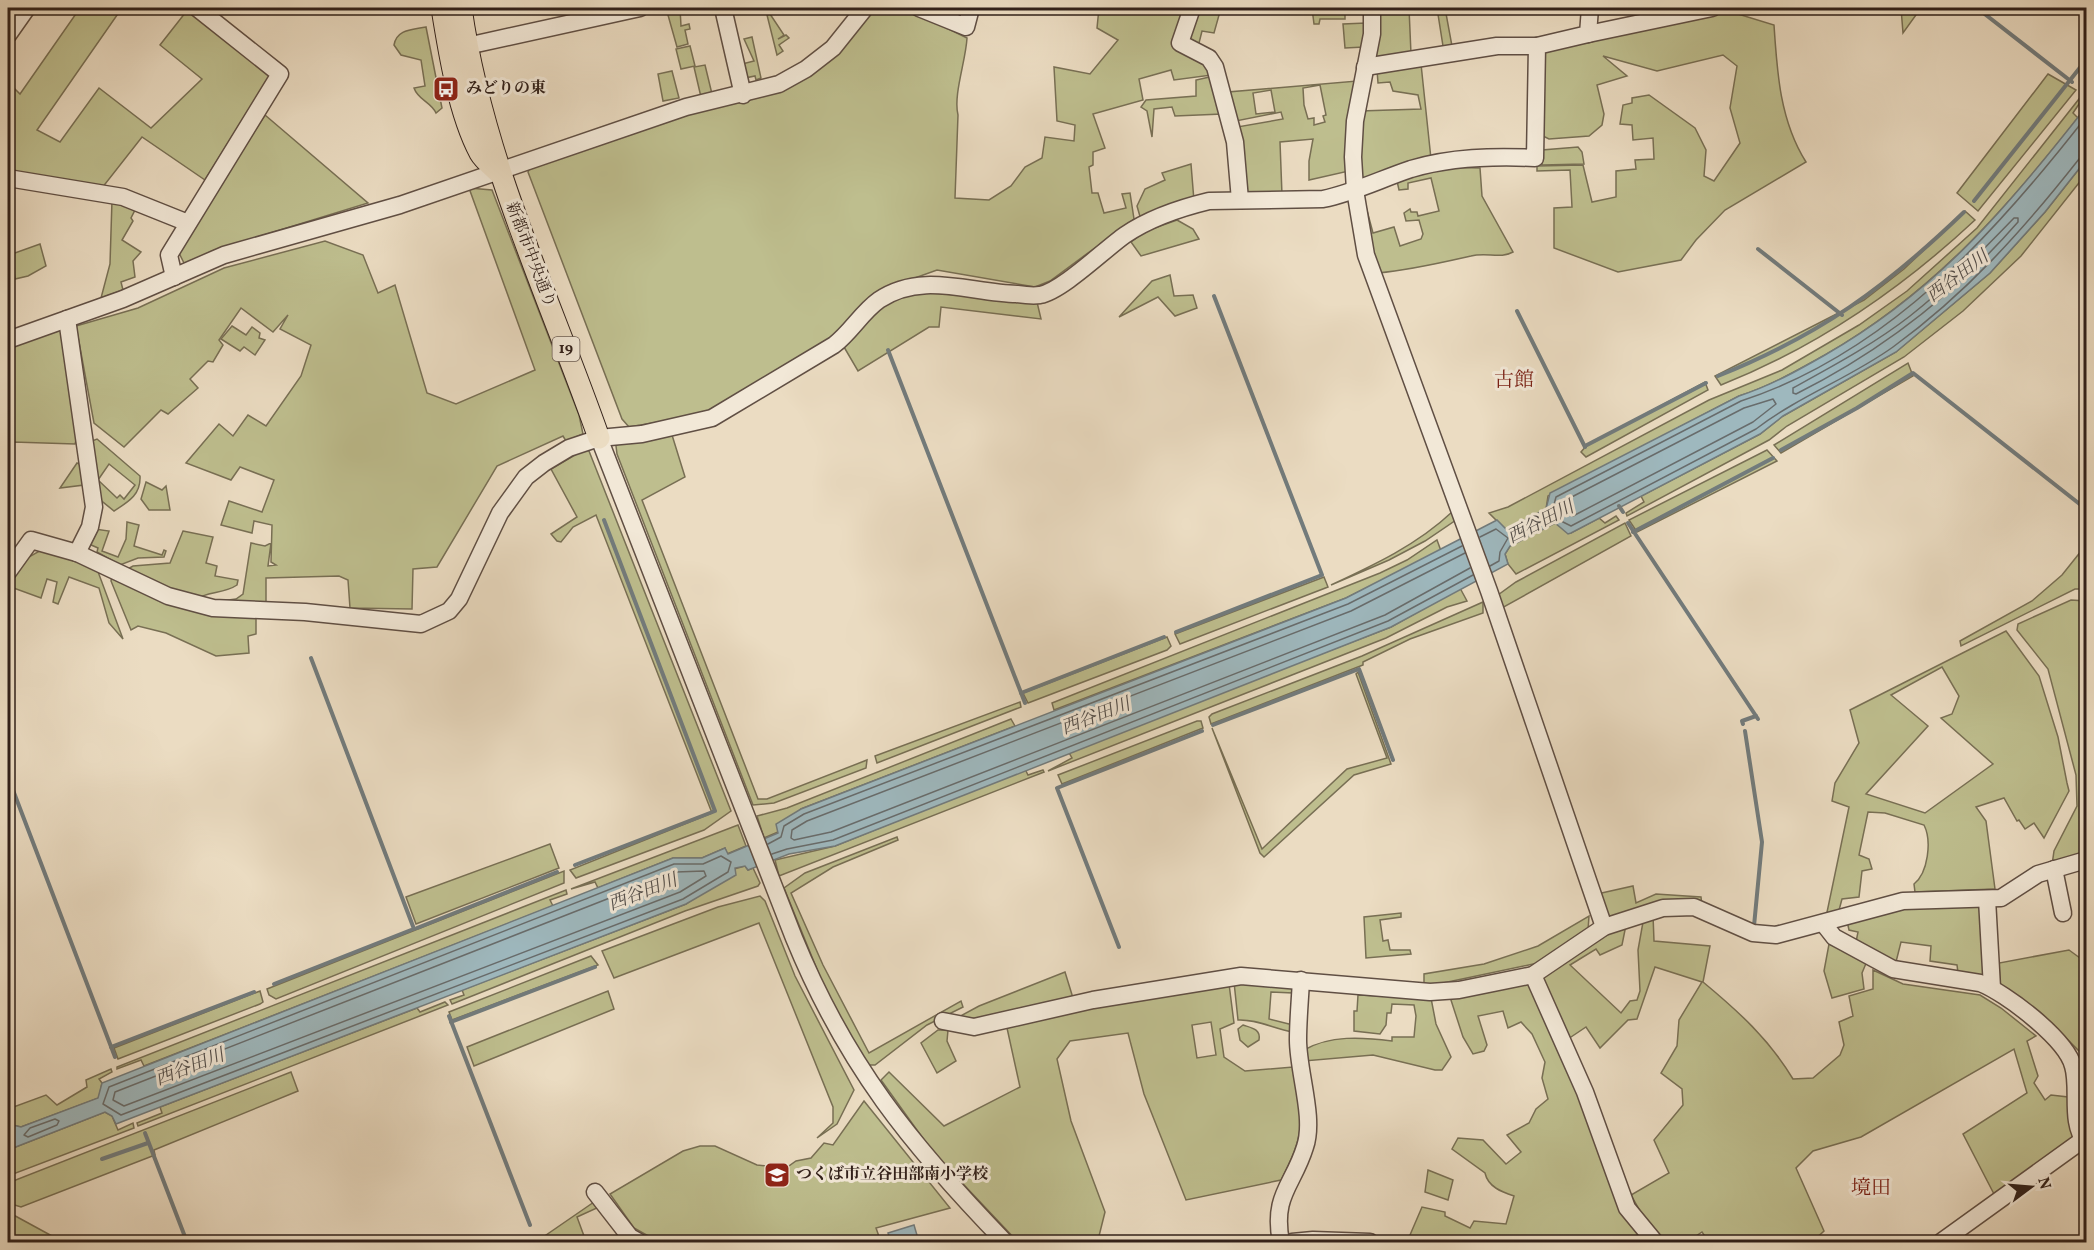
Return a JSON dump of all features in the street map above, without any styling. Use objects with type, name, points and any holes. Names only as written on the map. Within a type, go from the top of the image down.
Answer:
[{"type":"main road","name":"新都市中央通り","points":[[442,8],[449,51],[480,154],[500,173]]},
{"type":"main road","name":"新都市中央通り","points":[[461,8],[467,46],[500,173],[599,438]]},
{"type":"street","points":[[8,35],[27,8]]},
{"type":"street","points":[[174,277],[169,255],[280,74],[197,8]]},
{"type":"street","points":[[467,46],[632,8]]},
{"type":"street","points":[[723,8],[743,95]]},
{"type":"street","points":[[8,340],[174,277],[224,255],[327,227],[500,173],[686,107],[743,95],[779,84],[806,69],[843,38],[866,8]]},
{"type":"street","points":[[919,8],[966,27],[971,8]]},
{"type":"street","points":[[1192,8],[1180,43],[1209,58],[1215,67],[1235,142],[1240,200]]},
{"type":"street","points":[[1372,8],[1372,34],[1355,121],[1353,157],[1355,190],[1366,255],[1489,591],[1604,927]]},
{"type":"street","points":[[1588,33],[1590,8]]},
{"type":"street","points":[[1365,67],[1497,46],[1537,46],[1588,33],[1712,8]]},
{"type":"street","points":[[8,572],[31,540],[77,553],[168,596],[213,608],[305,612],[421,624],[449,611],[459,599],[500,513],[526,477],[569,448],[599,438],[642,434],[712,418],[834,345],[847,335],[878,301],[902,289],[934,284],[1000,294],[1040,295],[1066,280],[1140,226],[1193,204],[1209,201],[1323,199],[1414,168],[1453,159],[1535,158],[1537,46]]},
{"type":"street","points":[[8,178],[123,197],[188,224]]},
{"type":"street","points":[[67,319],[94,507],[90,527],[77,553]]},
{"type":"street","points":[[599,438],[809,975],[867,1081],[930,1163],[1005,1242]]},
{"type":"street","points":[[943,1021],[974,1027],[1093,1000],[1241,976],[1432,992],[1459,990],[1533,975],[1604,927],[1663,908],[1694,908],[1753,933],[1776,935],[1903,901],[1987,899],[2014,892],[2038,874],[2086,860]]},
{"type":"street","points":[[2054,869],[2063,913]]},
{"type":"street","points":[[1987,899],[1992,988]]},
{"type":"street","points":[[1823,923],[1834,938],[1893,969],[1980,983],[1992,988],[2061,1044],[2069,1054],[2074,1068],[2075,1101],[2085,1141],[1941,1242]]},
{"type":"street","points":[[1533,975],[1586,1092],[1628,1208],[1655,1242]]},
{"type":"street","points":[[1281,1242],[1276,1221],[1280,1200],[1305,1146],[1308,1130],[1298,1041],[1301,980]]},
{"type":"street","points":[[595,1191],[630,1237],[639,1242]]},
{"type":"street","points":[[1292,1242],[1313,1240],[1370,1242]]},
{"type":"green space","points":[[80,8],[122,8],[37,130],[60,142],[99,88],[151,128],[202,79],[160,45],[189,8],[273,71],[205,180],[142,137],[102,188],[8,172],[8,82],[20,94]]},
{"type":"green space","points":[[666,8],[680,8],[681,26],[689,24],[690,29],[685,30],[688,44],[677,47]]},
{"type":"green space","points":[[871,8],[906,8],[967,38],[957,98],[955,198],[989,200],[1011,186],[1025,167],[1042,158],[1045,137],[1074,141],[1075,125],[1057,121],[1054,67],[1090,74],[1118,40],[1097,28],[1099,8],[1186,8],[1174,43],[1203,59],[1212,75],[1174,80],[1171,70],[1139,79],[1143,100],[1093,114],[1105,148],[1093,152],[1093,165],[1089,167],[1092,193],[1098,193],[1104,213],[1126,208],[1122,194],[1130,193],[1134,219],[1050,281],[1035,287],[937,270],[887,288],[840,333],[706,414],[629,427],[622,419],[528,172],[530,167],[687,114],[775,92]]},
{"type":"green space","points":[[1198,8],[1221,8],[1214,33],[1202,31],[1198,47],[1187,40]]},
{"type":"green space","points":[[1312,8],[1345,8],[1345,19],[1320,19],[1319,24],[1314,24]]},
{"type":"green space","points":[[1376,8],[1409,8],[1411,54],[1373,58]]},
{"type":"green space","points":[[1437,8],[1445,8],[1452,46],[1443,46]]},
{"type":"green space","points":[[1901,8],[1921,8],[1903,33]]},
{"type":"green space","points":[[1725,10],[1774,25],[1781,96],[1790,130],[1806,162],[1725,210],[1696,240],[1681,260],[1618,272],[1554,248],[1554,208],[1572,207],[1570,170],[1537,171],[1537,166],[1583,165],[1592,202],[1616,197],[1616,171],[1636,169],[1635,160],[1654,159],[1653,138],[1633,140],[1632,125],[1620,124],[1623,105],[1632,103],[1632,98],[1649,95],[1695,128],[1706,150],[1704,176],[1714,181],[1740,143],[1730,108],[1737,66],[1723,55],[1657,71],[1603,56],[1627,76],[1597,85],[1604,114],[1602,125],[1589,136],[1549,139],[1543,136],[1544,52]]},
{"type":"green space","points":[[770,14],[784,35],[778,39],[786,35],[789,38],[779,45],[783,51],[777,55],[767,15]]},
{"type":"green space","points":[[1366,23],[1364,47],[1345,48],[1343,24]]},
{"type":"green space","points":[[426,27],[442,108],[436,113],[414,88],[425,86],[421,60],[401,55],[394,45],[402,33]]},
{"type":"green space","points":[[752,37],[761,78],[756,80],[755,76],[745,78],[742,64],[754,61],[744,39]]},
{"type":"green space","points":[[690,46],[695,66],[681,69],[676,49]]},
{"type":"green space","points":[[1421,64],[1431,159],[1363,180],[1359,155],[1360,111],[1421,109],[1418,95],[1393,91],[1390,82],[1378,83],[1377,70]]},
{"type":"green space","points":[[705,65],[712,94],[701,97],[694,67]]},
{"type":"green space","points":[[672,71],[679,98],[663,101],[658,74]]},
{"type":"green space","points":[[2048,74],[2076,90],[1978,211],[1957,193]]},
{"type":"green space","points":[[1214,76],[1222,114],[1175,116],[1172,107],[1154,109],[1152,137],[1147,111],[1141,107],[1146,100],[1196,96],[1196,80]]},
{"type":"green space","points":[[1357,81],[1349,171],[1309,180],[1309,161],[1313,139],[1280,142],[1282,195],[1243,194],[1237,127],[1283,119],[1281,112],[1236,121],[1228,92]],"holes":[[[1320,85],[1326,115],[1323,116],[1325,122],[1314,125],[1314,118],[1308,119],[1303,88]],[[1271,90],[1275,112],[1256,114],[1253,93]]]},
{"type":"green space","points":[[2079,99],[2081,101],[2073,113],[2078,118],[2022,187],[1963,249],[1899,306],[1825,355],[1761,388],[1739,396],[1548,496],[1546,509],[1506,530],[1489,513],[1508,507],[1709,400],[1782,370],[1859,325],[1907,291],[1977,228]]},
{"type":"green space","points":[[265,115],[368,203],[212,251],[185,265],[178,251]]},
{"type":"green space","points":[[1578,147],[1582,152],[1584,164],[1542,165],[1542,150]]},
{"type":"green space","points":[[2086,160],[2086,174],[2021,256],[1963,311],[1904,357],[1787,426],[1769,440],[1627,516],[1626,513],[1644,502],[1641,496],[1760,434],[1783,416],[1896,352],[1990,273],[2045,212]]},
{"type":"green space","points":[[1191,164],[1194,201],[1141,220],[1137,206],[1145,189],[1165,180],[1162,173]]},
{"type":"green space","points":[[1438,167],[1480,168],[1482,196],[1513,252],[1503,255],[1477,255],[1378,273],[1371,250],[1365,203],[1373,233],[1394,227],[1400,246],[1421,239],[1423,234],[1419,220],[1406,221],[1404,213],[1410,209],[1411,212],[1417,212],[1418,216],[1439,211],[1431,178],[1408,183],[1408,189],[1399,190],[1397,181]]},
{"type":"green space","points":[[469,188],[492,190],[579,415],[583,434],[566,441],[563,436],[497,466],[437,567],[413,569],[412,609],[350,608],[348,580],[339,576],[266,578],[266,605],[213,602],[236,599],[243,594],[251,543],[265,546],[271,543],[268,566],[276,565],[271,562],[272,525],[254,521],[252,533],[221,525],[229,501],[262,512],[274,480],[240,467],[231,480],[186,463],[219,424],[233,436],[248,415],[266,426],[301,376],[311,345],[280,329],[288,315],[273,332],[241,308],[219,340],[223,345],[213,362],[208,361],[190,379],[198,388],[168,414],[161,410],[124,447],[94,423],[76,326],[138,308],[224,268],[325,241],[363,255],[378,293],[395,285],[427,393],[456,404],[535,370]]},
{"type":"green space","points":[[112,200],[135,210],[131,218],[133,221],[122,240],[141,252],[133,261],[135,277],[121,282],[123,290],[101,298],[110,264]]},
{"type":"green space","points":[[1965,211],[1975,220],[1887,293],[1824,335],[1721,385],[1715,376],[1864,300],[1904,269]]},
{"type":"green space","points":[[1177,220],[1193,229],[1199,239],[1141,256],[1131,242],[1146,231]]},
{"type":"green space","points":[[40,244],[46,266],[28,276],[15,279],[12,254]]},
{"type":"green space","points":[[1170,275],[1174,296],[1193,295],[1197,308],[1175,316],[1158,297],[1119,317],[1152,281]]},
{"type":"green space","points":[[932,293],[1037,302],[1041,319],[941,307],[939,327],[929,327],[858,371],[844,347],[864,324],[895,299],[910,294]]},
{"type":"green space","points":[[63,326],[78,434],[75,444],[13,442],[8,449],[8,345]]},
{"type":"green space","points":[[232,326],[246,335],[252,327],[260,333],[259,338],[265,340],[255,355],[244,347],[240,351],[221,339]]},
{"type":"green space","points":[[1908,363],[1913,376],[1781,453],[1774,445]]},
{"type":"green space","points":[[1705,382],[1708,390],[1586,457],[1581,452],[1587,445]]},
{"type":"green space","points":[[672,435],[685,477],[642,500],[758,799],[767,799],[867,760],[866,768],[774,803],[753,805],[617,454],[616,446],[620,441]]},
{"type":"green space","points":[[97,439],[140,476],[136,493],[114,511],[98,498],[92,441]],"holes":[[[109,464],[135,485],[124,499],[120,495],[117,498],[98,480]]]},
{"type":"green space","points":[[585,449],[589,451],[731,811],[704,830],[576,878],[570,870],[712,813],[596,515],[573,527],[561,542],[551,534],[577,517],[551,469]]},
{"type":"green space","points":[[1767,450],[1777,461],[1637,532],[1629,520]]},
{"type":"green space","points":[[77,463],[82,465],[84,485],[60,488]]},
{"type":"green space","points":[[146,482],[162,490],[166,486],[170,510],[149,510],[141,499]]},
{"type":"green space","points":[[1452,512],[1456,520],[1425,541],[1389,560],[1331,585],[1410,544]]},
{"type":"green space","points":[[1616,516],[1619,520],[1516,574],[1508,564],[1505,554],[1510,546],[1555,523],[1571,533],[1599,518],[1605,523]]},
{"type":"green space","points":[[127,522],[139,525],[134,546],[162,555],[164,550],[166,551],[164,557],[138,558],[120,565],[97,552],[98,548],[89,544],[95,529],[109,531],[102,551],[118,557],[126,539]]},
{"type":"green space","points":[[1625,523],[1631,536],[1502,608],[1498,595],[1516,582]]},
{"type":"green space","points":[[183,531],[213,537],[206,563],[217,566],[215,576],[238,580],[237,585],[194,600],[126,570],[133,566],[170,563]]},
{"type":"green space","points":[[1437,540],[1441,551],[1346,598],[1054,710],[1052,703],[1380,573],[1407,560]]},
{"type":"green space","points":[[2086,545],[2086,589],[2075,589],[1961,646],[1960,641],[2032,601],[2062,575]]},
{"type":"green space","points":[[43,549],[97,569],[123,639],[109,623],[99,588],[69,577],[58,604],[53,602],[57,582],[47,579],[41,598],[8,586],[8,579],[13,579],[27,558]]},
{"type":"green space","points":[[112,576],[256,617],[256,634],[248,636],[249,653],[216,656],[166,633],[138,626],[131,630],[111,581]]},
{"type":"green space","points":[[1324,577],[1328,587],[1180,644],[1175,634]]},
{"type":"green space","points":[[1460,588],[1467,601],[1447,607],[1386,638],[1048,771],[1072,758],[1068,751],[1391,627]]},
{"type":"green space","points":[[2071,600],[2086,601],[2086,854],[2052,865],[2054,851],[2077,806],[2076,775],[2048,669],[2017,630],[2018,624]]},
{"type":"green space","points":[[1483,602],[1483,613],[1410,639],[1363,662],[1363,665],[1211,724],[1209,717],[1212,714],[1362,656]]},
{"type":"green space","points":[[2006,631],[2039,676],[2058,737],[2069,791],[2044,838],[2034,823],[2025,829],[2019,820],[2017,821],[2004,798],[1976,807],[1986,821],[1995,889],[1915,892],[1914,884],[1923,872],[1927,856],[1928,839],[1924,825],[1885,813],[1868,812],[1859,855],[1869,859],[1872,869],[1862,871],[1859,897],[1842,899],[1838,914],[1826,917],[1849,807],[1832,801],[1835,783],[1859,743],[1850,710]],"holes":[[[1942,667],[1959,696],[1952,714],[1941,718],[1993,764],[1925,813],[1866,794],[1928,726],[1891,695]]]},
{"type":"green space","points":[[1167,637],[1171,646],[1167,650],[1028,703],[1023,693]]},
{"type":"green space","points":[[1358,672],[1391,764],[1354,775],[1264,857],[1260,853],[1212,728],[1262,849],[1347,769],[1387,758],[1356,674]]},
{"type":"green space","points":[[1020,702],[1021,707],[877,763],[875,756]]},
{"type":"green space","points":[[1011,719],[1015,726],[801,809],[778,832],[764,838],[757,816],[787,808]]},
{"type":"green space","points":[[1201,721],[1203,728],[1062,784],[1058,775]]},
{"type":"green space","points":[[1025,769],[1028,775],[1043,770],[1044,772],[779,876],[775,860],[835,846]]},
{"type":"green space","points":[[738,825],[746,846],[727,854],[725,848],[702,858],[673,858],[598,888],[595,882],[571,889]]},
{"type":"green space","points":[[897,837],[898,840],[833,867],[791,893],[823,965],[869,1053],[961,1001],[963,1007],[927,1025],[875,1065],[868,1065],[829,999],[784,888],[805,873]]},
{"type":"green space","points":[[550,844],[559,868],[416,924],[406,897]]},
{"type":"green space","points":[[745,866],[748,870],[753,868],[760,883],[758,886],[685,911],[452,1004],[450,1000],[464,995],[462,990],[686,904],[734,869]]},
{"type":"green space","points":[[564,871],[564,883],[276,999],[269,995],[267,989]]},
{"type":"green space","points":[[1633,886],[1636,903],[1656,894],[1701,897],[1702,906],[1609,918],[1597,894]]},
{"type":"green space","points":[[566,890],[567,894],[550,900],[553,906],[144,1066],[141,1060],[117,1069],[117,1067]]},
{"type":"green space","points":[[760,896],[765,901],[795,976],[854,1090],[837,1124],[817,1138],[833,1123],[833,1107],[759,923],[614,978],[602,951],[718,907]]},
{"type":"green space","points":[[1984,905],[1988,977],[1958,973],[1957,965],[1930,961],[1931,946],[1901,942],[1896,962],[1856,942],[1858,932],[1849,930],[1847,921],[1905,907]]},
{"type":"green space","points":[[1401,913],[1401,917],[1380,920],[1383,941],[1388,940],[1390,950],[1410,950],[1411,954],[1366,958],[1364,917]]},
{"type":"green space","points":[[1653,915],[1654,941],[1710,946],[1703,982],[1752,1026],[1774,1051],[1793,1079],[1813,1078],[1840,1055],[1844,1045],[1839,1022],[1853,1016],[1849,996],[1873,989],[1873,970],[1903,984],[1980,995],[2001,1008],[2036,1036],[2027,1041],[2038,1076],[2034,1083],[2045,1100],[2051,1095],[2068,1097],[2069,1121],[2074,1140],[1995,1196],[1963,1134],[2027,1093],[2014,1049],[1861,1137],[1813,1151],[1796,1168],[1824,1231],[1812,1242],[1709,1242],[1702,1232],[1687,1242],[1663,1242],[1652,1232],[1631,1195],[1669,1173],[1654,1140],[1683,1105],[1682,1089],[1661,1073],[1677,1046],[1679,1020],[1702,982],[1655,967],[1637,1019],[1628,1020],[1600,1048],[1586,1027],[1568,1039],[1539,976],[1605,932],[1626,925],[1622,945],[1600,955],[1596,949],[1570,965],[1621,1013],[1630,1001],[1637,1000],[1640,991],[1638,950],[1643,922]]},
{"type":"green space","points":[[1589,916],[1588,930],[1538,963],[1424,987],[1424,974],[1484,964],[1538,946]]},
{"type":"green space","points":[[1829,944],[1867,961],[1862,973],[1864,989],[1832,998],[1824,971]]},
{"type":"green space","points":[[2069,950],[2080,958],[2086,956],[2086,1052],[2082,1054],[2055,1027],[2000,984],[1999,963]]},
{"type":"green space","points":[[591,956],[598,965],[452,1020],[449,1012]]},
{"type":"green space","points":[[1065,972],[1073,998],[978,1020],[955,1019],[979,1006]]},
{"type":"green space","points":[[1527,981],[1608,1160],[1627,1220],[1646,1242],[1407,1242],[1422,1207],[1445,1212],[1445,1216],[1470,1228],[1474,1221],[1506,1224],[1514,1196],[1492,1185],[1485,1173],[1452,1149],[1458,1138],[1483,1140],[1506,1164],[1521,1152],[1507,1135],[1529,1123],[1536,1109],[1548,1099],[1542,1078],[1545,1062],[1532,1034],[1521,1022],[1508,1028],[1503,1011],[1478,1016],[1487,1045],[1484,1051],[1473,1054],[1463,1037],[1450,997]]},
{"type":"green space","points":[[1234,982],[1295,987],[1293,1032],[1252,1021],[1238,1020]],"holes":[[[1271,992],[1293,993],[1293,1025],[1269,1019]]]},
{"type":"green space","points":[[1229,984],[1234,1023],[1220,1029],[1224,1057],[1245,1071],[1293,1067],[1300,1113],[1299,1137],[1281,1180],[1186,1200],[1144,1094],[1128,1033],[1070,1041],[1057,1059],[1071,1121],[1105,1212],[1099,1236],[1105,1242],[1018,1242],[932,1151],[881,1080],[889,1072],[944,1126],[1020,1087],[1007,1028],[1092,1005]],"holes":[[[1211,1022],[1216,1055],[1197,1058],[1192,1025]]]},
{"type":"green space","points":[[260,991],[263,1002],[260,1004],[118,1059],[114,1048]]},
{"type":"green space","points":[[608,991],[614,1009],[474,1066],[467,1047]]},
{"type":"green space","points":[[1358,995],[1431,998],[1436,1024],[1451,1057],[1442,1070],[1373,1055],[1304,1061],[1304,1050],[1324,1042],[1346,1038],[1392,1041],[1392,1037],[1414,1037],[1416,1016],[1414,1005],[1392,1004],[1391,1013],[1387,1013],[1386,1025],[1380,1034],[1354,1031],[1354,1011],[1357,1011]]},
{"type":"green space","points":[[445,1002],[448,1005],[138,1126],[137,1123],[162,1113],[160,1107],[417,1008],[420,1012]]},
{"type":"green space","points":[[1243,1025],[1259,1033],[1259,1040],[1248,1047],[1240,1040],[1238,1029]]},
{"type":"green space","points":[[938,1030],[948,1030],[947,1041],[956,1061],[937,1073],[921,1043]]},
{"type":"green space","points":[[111,1069],[112,1072],[99,1079],[102,1083],[99,1098],[21,1127],[8,1124],[8,1109],[46,1095],[57,1105],[87,1087],[86,1080]]},
{"type":"green space","points":[[291,1072],[298,1091],[154,1150],[155,1155],[21,1207],[8,1203],[8,1183]]},
{"type":"green space","name":"つくば市立谷田部南小学校","points":[[864,1101],[950,1208],[876,1228],[881,1242],[659,1242],[634,1228],[610,1194],[683,1151],[700,1146],[715,1146],[757,1165],[786,1168],[796,1161],[811,1158],[824,1143],[833,1145]]},
{"type":"green space","points":[[105,1112],[112,1116],[118,1130],[133,1123],[134,1128],[8,1176],[8,1150]]},
{"type":"green space","points":[[1428,1170],[1453,1180],[1448,1200],[1425,1192]]},
{"type":"green space","points":[[594,1202],[597,1208],[577,1217],[584,1236],[581,1238],[583,1242],[536,1242]]},
{"type":"green space","points":[[8,1212],[63,1242],[8,1242]]},
{"type":"water","name":"西谷田川","points":[[2086,107],[2086,160],[2045,212],[1990,273],[1896,352],[1783,416],[1760,434],[1571,533],[1568,534],[1555,523],[1510,546],[1505,554],[1508,564],[1391,627],[835,846],[789,854],[748,870],[745,866],[735,868],[736,875],[686,904],[116,1124],[112,1116],[105,1112],[8,1150],[8,1124],[21,1127],[98,1098],[102,1083],[673,858],[702,858],[725,848],[728,854],[778,833],[776,824],[801,809],[1346,598],[1497,520],[1507,530],[1546,509],[1550,493],[1739,396],[1804,367],[1865,330],[1902,303],[1936,275],[1999,213]]},
{"type":"water","points":[[914,1225],[919,1242],[891,1242],[888,1233]]},
{"type":"waterway","points":[[1977,8],[2072,82]]},
{"type":"waterway","points":[[1974,201],[2086,60]]},
{"type":"waterway","points":[[1718,376],[1788,344],[1850,307],[1907,264],[1964,212]]},
{"type":"waterway","points":[[1758,249],[1842,315]]},
{"type":"waterway","points":[[1176,632],[1322,575],[1214,296]]},
{"type":"waterway","points":[[1517,311],[1585,447]]},
{"type":"waterway","points":[[888,350],[1025,703]]},
{"type":"waterway","points":[[1781,450],[1857,408],[1913,373],[2086,509]]},
{"type":"waterway","points":[[1585,446],[1706,383]]},
{"type":"waterway","points":[[1633,532],[1773,458]]},
{"type":"waterway","points":[[1619,506],[1623,512]]},
{"type":"waterway","points":[[575,865],[715,811],[604,520]]},
{"type":"waterway","points":[[1628,523],[1758,719]]},
{"type":"waterway","points":[[1021,693],[1164,637]]},
{"type":"waterway","points":[[311,658],[414,929]]},
{"type":"waterway","points":[[1213,725],[1359,669],[1393,760]]},
{"type":"waterway","points":[[1743,724],[1742,721],[1756,716]]},
{"type":"waterway","points":[[1119,947],[1057,788],[1202,731]]},
{"type":"waterway","points":[[1745,731],[1762,842],[1754,926]]},
{"type":"waterway","points":[[8,777],[115,1057]]},
{"type":"waterway","points":[[417,928],[557,872]]},
{"type":"waterway","points":[[274,984],[411,930]]},
{"type":"waterway","points":[[451,1022],[595,967]]},
{"type":"waterway","points":[[111,1047],[254,992]]},
{"type":"waterway","points":[[449,1016],[530,1225]]},
{"type":"waterway","points":[[145,1133],[187,1242]]},
{"type":"waterway","points":[[102,1159],[148,1143]]},
{"type":"place","name":"みどりの東","points":[[446,89]]},
{"type":"place","name":"つくば市立谷田部南小学校","points":[[777,1175]]},
{"type":"district","name":"古館","points":[[1514,381]]},
{"type":"district","name":"境田","points":[[1871,1189]]}]
